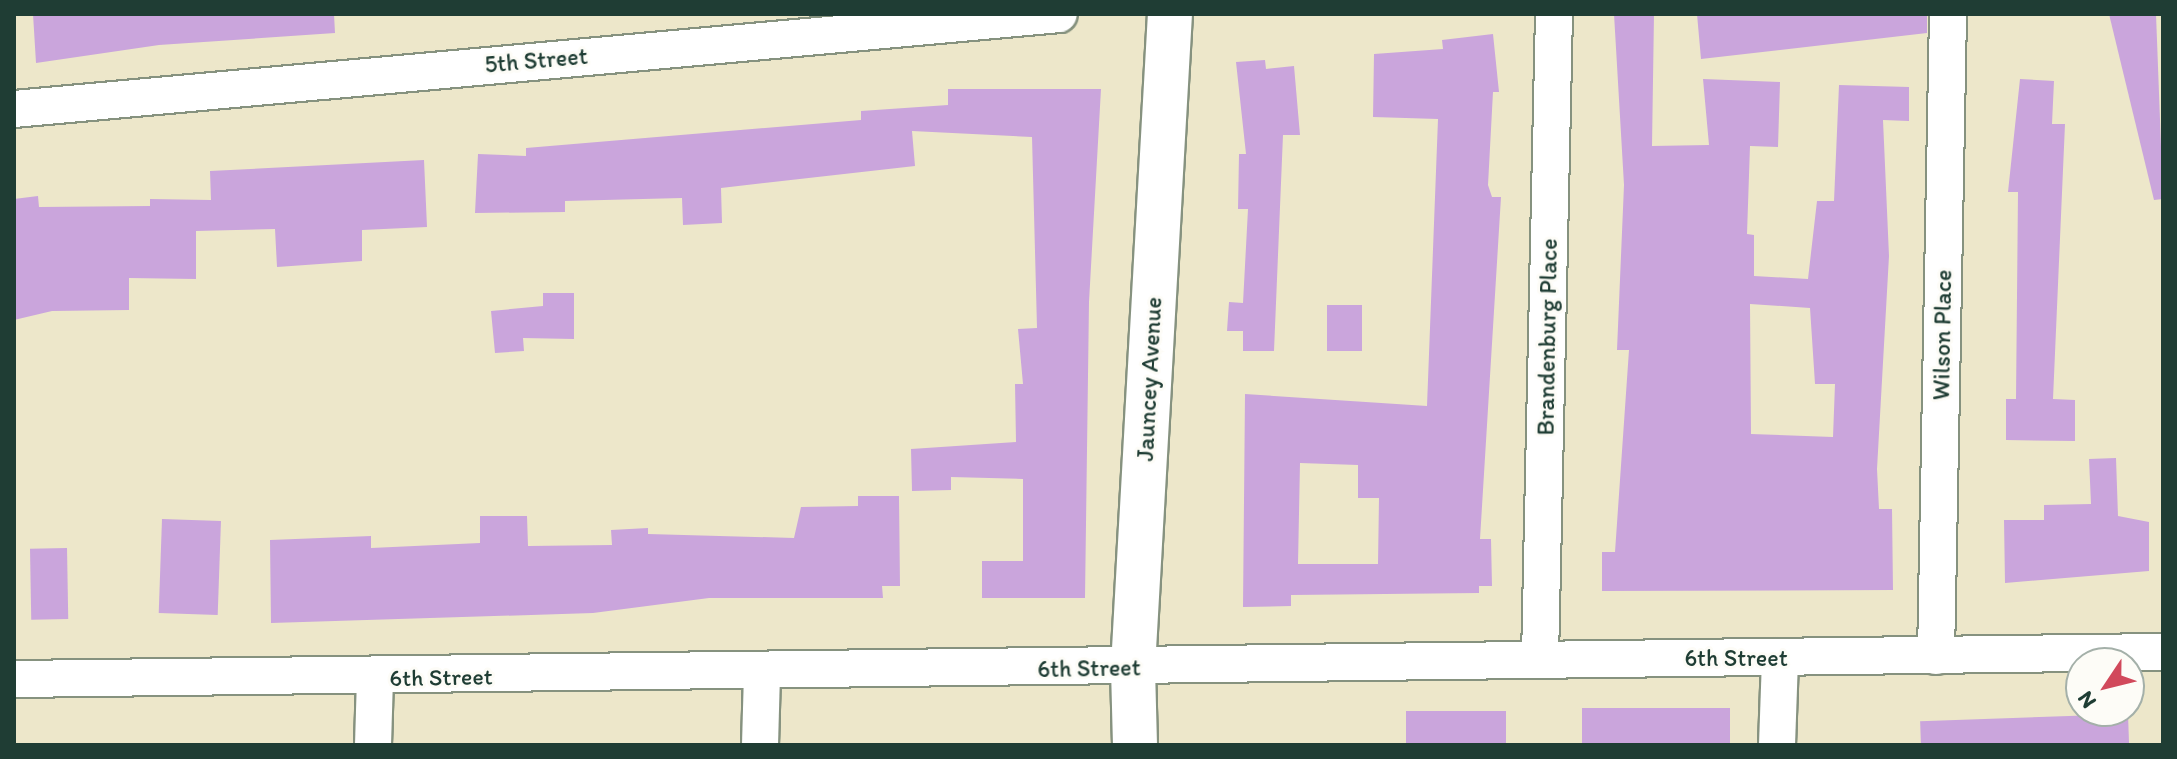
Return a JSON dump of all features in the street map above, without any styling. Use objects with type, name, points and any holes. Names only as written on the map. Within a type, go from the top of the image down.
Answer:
[{"type":"street","name":"5th Street","points":[[14,109],[730,28],[1059,14]]},
{"type":"street","name":"Jauncey Avenue","points":[[1135,745],[1133,667],[1170,14]]},
{"type":"street","name":"Brandenburg Place","points":[[1540,659],[1554,14]]},
{"type":"street","name":"Wilson Place","points":[[1936,656],[1948,14]]},
{"type":"street","name":"6th Street","points":[[14,679],[375,678],[2163,652]]},
{"type":"street","points":[[1777,745],[1780,657]]},
{"type":"street","points":[[760,745],[762,673]]},
{"type":"street","points":[[373,745],[375,678]]},
{"type":"building","points":[[33,14],[334,14],[335,33],[159,45],[36,63]]},
{"type":"building","points":[[1614,14],[1654,14],[1652,146],[1709,145],[1703,79],[1780,82],[1778,147],[1750,146],[1747,234],[1754,235],[1754,276],[1808,279],[1817,201],[1834,201],[1839,85],[1909,87],[1909,121],[1883,120],[1889,256],[1877,469],[1879,509],[1892,509],[1893,590],[1602,591],[1602,552],[1615,552],[1629,350],[1617,350],[1624,185]],"holes":[[[1750,304],[1810,308],[1815,384],[1835,384],[1833,437],[1751,434]]]},
{"type":"building","points":[[1697,14],[1927,14],[1927,33],[1701,59]]},
{"type":"building","points":[[2109,14],[2156,14],[2163,199],[2154,200]]},
{"type":"building","points":[[1493,34],[1499,92],[1493,92],[1488,185],[1492,197],[1501,197],[1480,539],[1491,539],[1492,586],[1479,586],[1479,593],[1291,595],[1291,606],[1243,607],[1245,394],[1427,406],[1438,119],[1373,117],[1374,54],[1443,49],[1442,40]],"holes":[[[1300,463],[1358,465],[1358,498],[1379,498],[1378,564],[1298,564]]]},
{"type":"building","points":[[1265,60],[1266,69],[1294,66],[1300,135],[1283,135],[1274,351],[1243,351],[1243,331],[1227,331],[1229,302],[1243,303],[1248,209],[1238,209],[1239,154],[1246,154],[1236,62]]},
{"type":"building","points":[[2020,79],[2054,81],[2052,124],[2065,124],[2053,399],[2075,400],[2075,441],[2006,440],[2006,399],[2016,399],[2018,192],[2008,192]]},
{"type":"building","points":[[948,89],[1101,89],[1089,302],[1085,598],[982,598],[982,561],[1023,561],[1023,479],[951,477],[951,490],[912,491],[911,449],[1016,442],[1015,384],[1023,384],[1018,329],[1037,328],[1032,137],[912,131],[915,166],[721,188],[722,223],[683,225],[682,198],[565,201],[565,212],[475,213],[478,154],[526,156],[526,148],[861,120],[861,111],[948,105]]},
{"type":"building","points":[[424,160],[427,227],[362,230],[362,261],[277,267],[275,229],[196,231],[196,279],[129,278],[129,310],[52,311],[14,320],[14,199],[38,196],[39,207],[150,206],[150,199],[211,200],[210,171]]},
{"type":"building","points":[[543,293],[574,293],[574,339],[523,338],[524,351],[495,353],[491,311],[543,306]]},
{"type":"building","points":[[1327,305],[1362,305],[1362,351],[1327,351]]},
{"type":"building","points":[[2116,458],[2118,516],[2149,522],[2149,571],[2005,583],[2004,520],[2044,520],[2044,505],[2091,504],[2089,459]]},
{"type":"building","points":[[858,496],[899,496],[900,586],[882,586],[883,598],[709,598],[593,613],[271,623],[270,540],[371,536],[371,548],[480,543],[480,516],[527,516],[528,546],[612,545],[611,530],[648,528],[648,534],[794,538],[801,507],[858,506]]},
{"type":"building","points":[[162,519],[221,521],[218,615],[159,613]]},
{"type":"building","points":[[67,548],[68,619],[31,620],[30,549]]},
{"type":"building","points":[[1582,708],[1730,708],[1730,745],[1582,745]]},
{"type":"building","points":[[1406,711],[1506,711],[1506,745],[1406,745]]},
{"type":"building","points":[[2065,716],[2065,727],[2128,727],[2129,745],[1921,745],[1920,721]]}]
